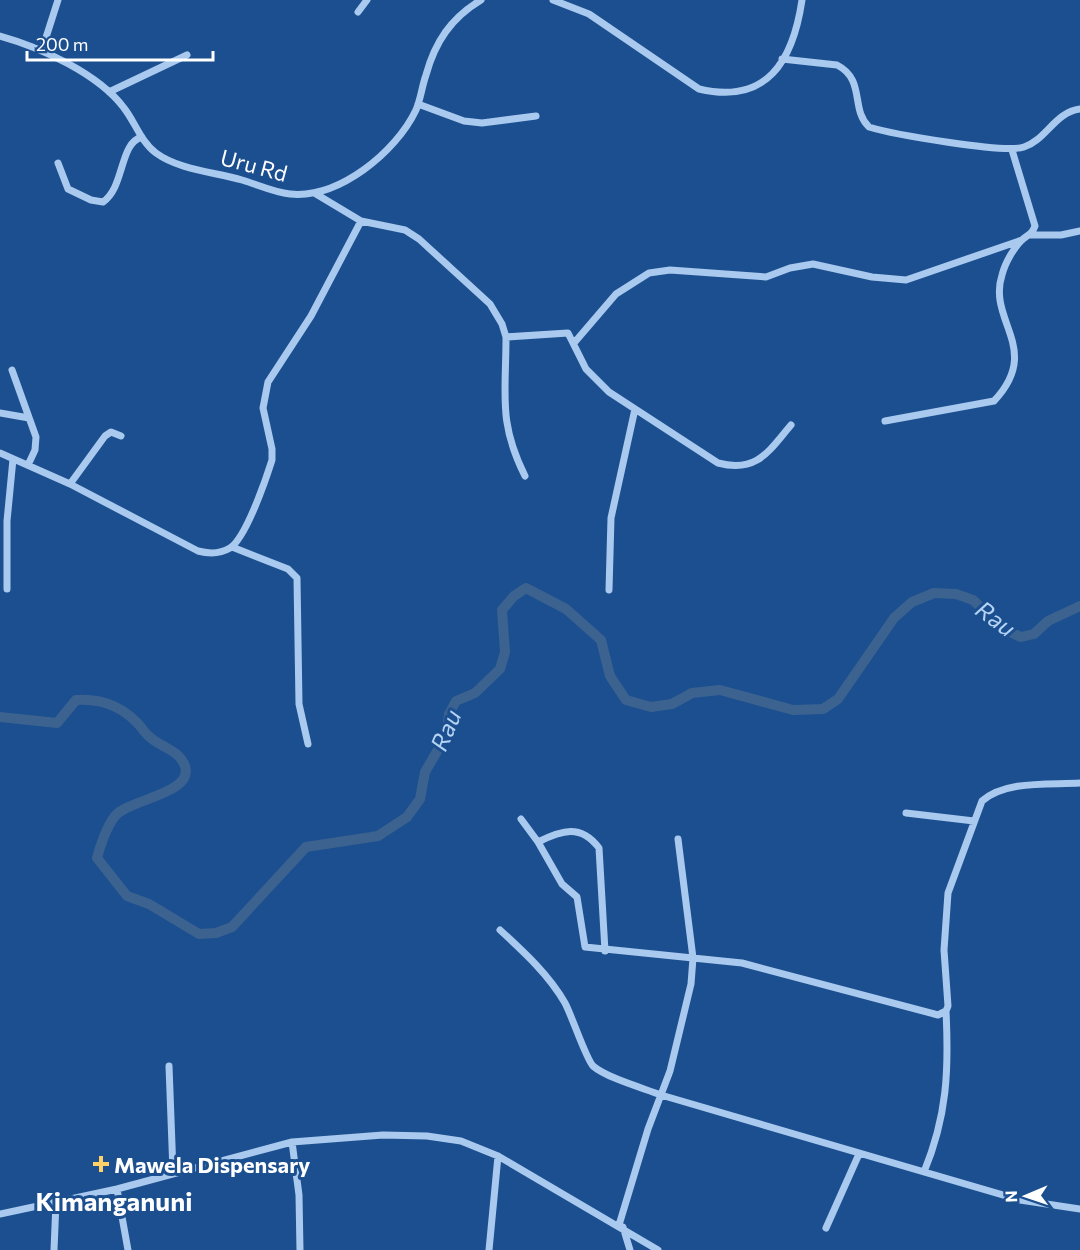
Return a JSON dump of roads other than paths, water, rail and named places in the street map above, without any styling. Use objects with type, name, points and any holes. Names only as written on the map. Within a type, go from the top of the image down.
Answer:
[{"type":"street","points":[[42,50],[58,0]]},
{"type":"street","points":[[358,12],[367,0]]},
{"type":"street","name":"Uru Rd","points":[[0,36],[42,50],[109,92],[124,108],[156,154],[180,164],[273,191],[316,194],[337,187],[375,160],[407,125],[418,104],[429,62],[440,36],[481,0]]},
{"type":"street","points":[[553,0],[589,14],[699,89],[719,94],[748,91],[763,83],[782,59],[797,26],[802,0]]},
{"type":"street","points":[[109,92],[187,55]]},
{"type":"street","points":[[782,59],[837,65],[844,69],[851,76],[862,118],[869,127],[942,141],[1012,150],[1026,147],[1062,116],[1080,109]]},
{"type":"street","points":[[418,104],[472,122],[536,116]]},
{"type":"street","points":[[58,163],[68,189],[91,200],[103,202],[115,189],[130,145],[142,137]]},
{"type":"street","points":[[574,343],[616,294],[649,273],[670,270],[766,277],[790,268],[813,264],[872,277],[906,280],[1022,240],[1035,226],[1012,150]]},
{"type":"street","points":[[316,194],[361,221],[396,228],[419,239],[490,304],[502,324],[506,337],[505,422],[509,439],[525,476]]},
{"type":"street","points":[[0,453],[70,484],[198,551],[219,553],[232,547],[244,528],[272,460],[263,408],[268,382],[311,316],[361,221]]},
{"type":"street","points":[[1030,234],[1061,235],[1080,231]]},
{"type":"street","points":[[885,421],[985,404],[994,400],[1001,393],[1012,373],[1015,350],[1000,298],[999,286],[1007,262],[1022,240]]},
{"type":"street","points":[[506,337],[561,332],[570,335],[586,369],[597,382],[700,453],[732,466],[753,464],[765,455],[791,425]]},
{"type":"street","points":[[12,370],[35,430],[36,445],[28,465]]},
{"type":"street","points":[[609,590],[611,518],[634,409]]},
{"type":"street","points":[[0,413],[29,418]]},
{"type":"street","points":[[70,484],[105,435],[111,432],[121,436]]},
{"type":"street","points":[[7,589],[8,521],[13,459]]},
{"type":"street","points":[[232,547],[288,568],[297,578],[299,704],[308,744]]},
{"type":"street","points":[[924,1172],[937,1140],[947,1090],[944,950],[948,892],[982,801],[998,791],[1014,787],[1080,783]]},
{"type":"street","points":[[906,813],[974,821]]},
{"type":"street","points":[[521,819],[538,842],[562,884],[577,897],[584,946],[605,951],[742,963],[938,1015],[946,1011]]},
{"type":"street","points":[[538,842],[562,830],[572,830],[585,834],[599,848],[605,951]]},
{"type":"street","points":[[630,1250],[621,1226],[648,1129],[682,1026],[693,958],[678,839]]},
{"type":"street","points":[[500,930],[526,954],[564,1000],[592,1065],[661,1095],[859,1154],[1020,1200],[1080,1209]]},
{"type":"street","points":[[170,1066],[173,1172]]},
{"type":"street","points":[[0,1214],[117,1189],[173,1172],[292,1142],[383,1135],[427,1136],[461,1141],[498,1156],[621,1226],[658,1250]]},
{"type":"street","points":[[292,1142],[299,1195],[300,1250]]},
{"type":"street","points":[[826,1228],[859,1154]]},
{"type":"street","points":[[489,1250],[498,1156]]},
{"type":"street","points":[[117,1189],[128,1250]]},
{"type":"street","points":[[54,1250],[56,1202]]},
{"type":"waterway","name":"Rau","points":[[0,717],[57,723],[76,700],[106,703],[123,711],[138,723],[154,741],[177,755],[185,766],[185,775],[180,783],[170,790],[122,810],[115,816],[97,858],[127,896],[149,904],[199,934],[216,933],[232,927],[306,847],[378,836],[407,817],[420,799],[425,772],[446,736],[449,714],[456,701],[475,693],[500,669],[505,652],[502,610],[514,596],[526,588],[566,609],[601,640],[610,676],[626,700],[651,707],[672,704],[692,693],[720,690],[793,710],[823,709],[838,699],[894,618],[912,602],[934,593],[956,594],[973,600],[1005,630],[1021,637],[1034,634],[1048,621],[1080,606]]},
{"type":"place","name":"Mawela Dispensary","points":[[101,1164]]},
{"type":"district","name":"Kimanganuni","points":[[114,1200]]}]
